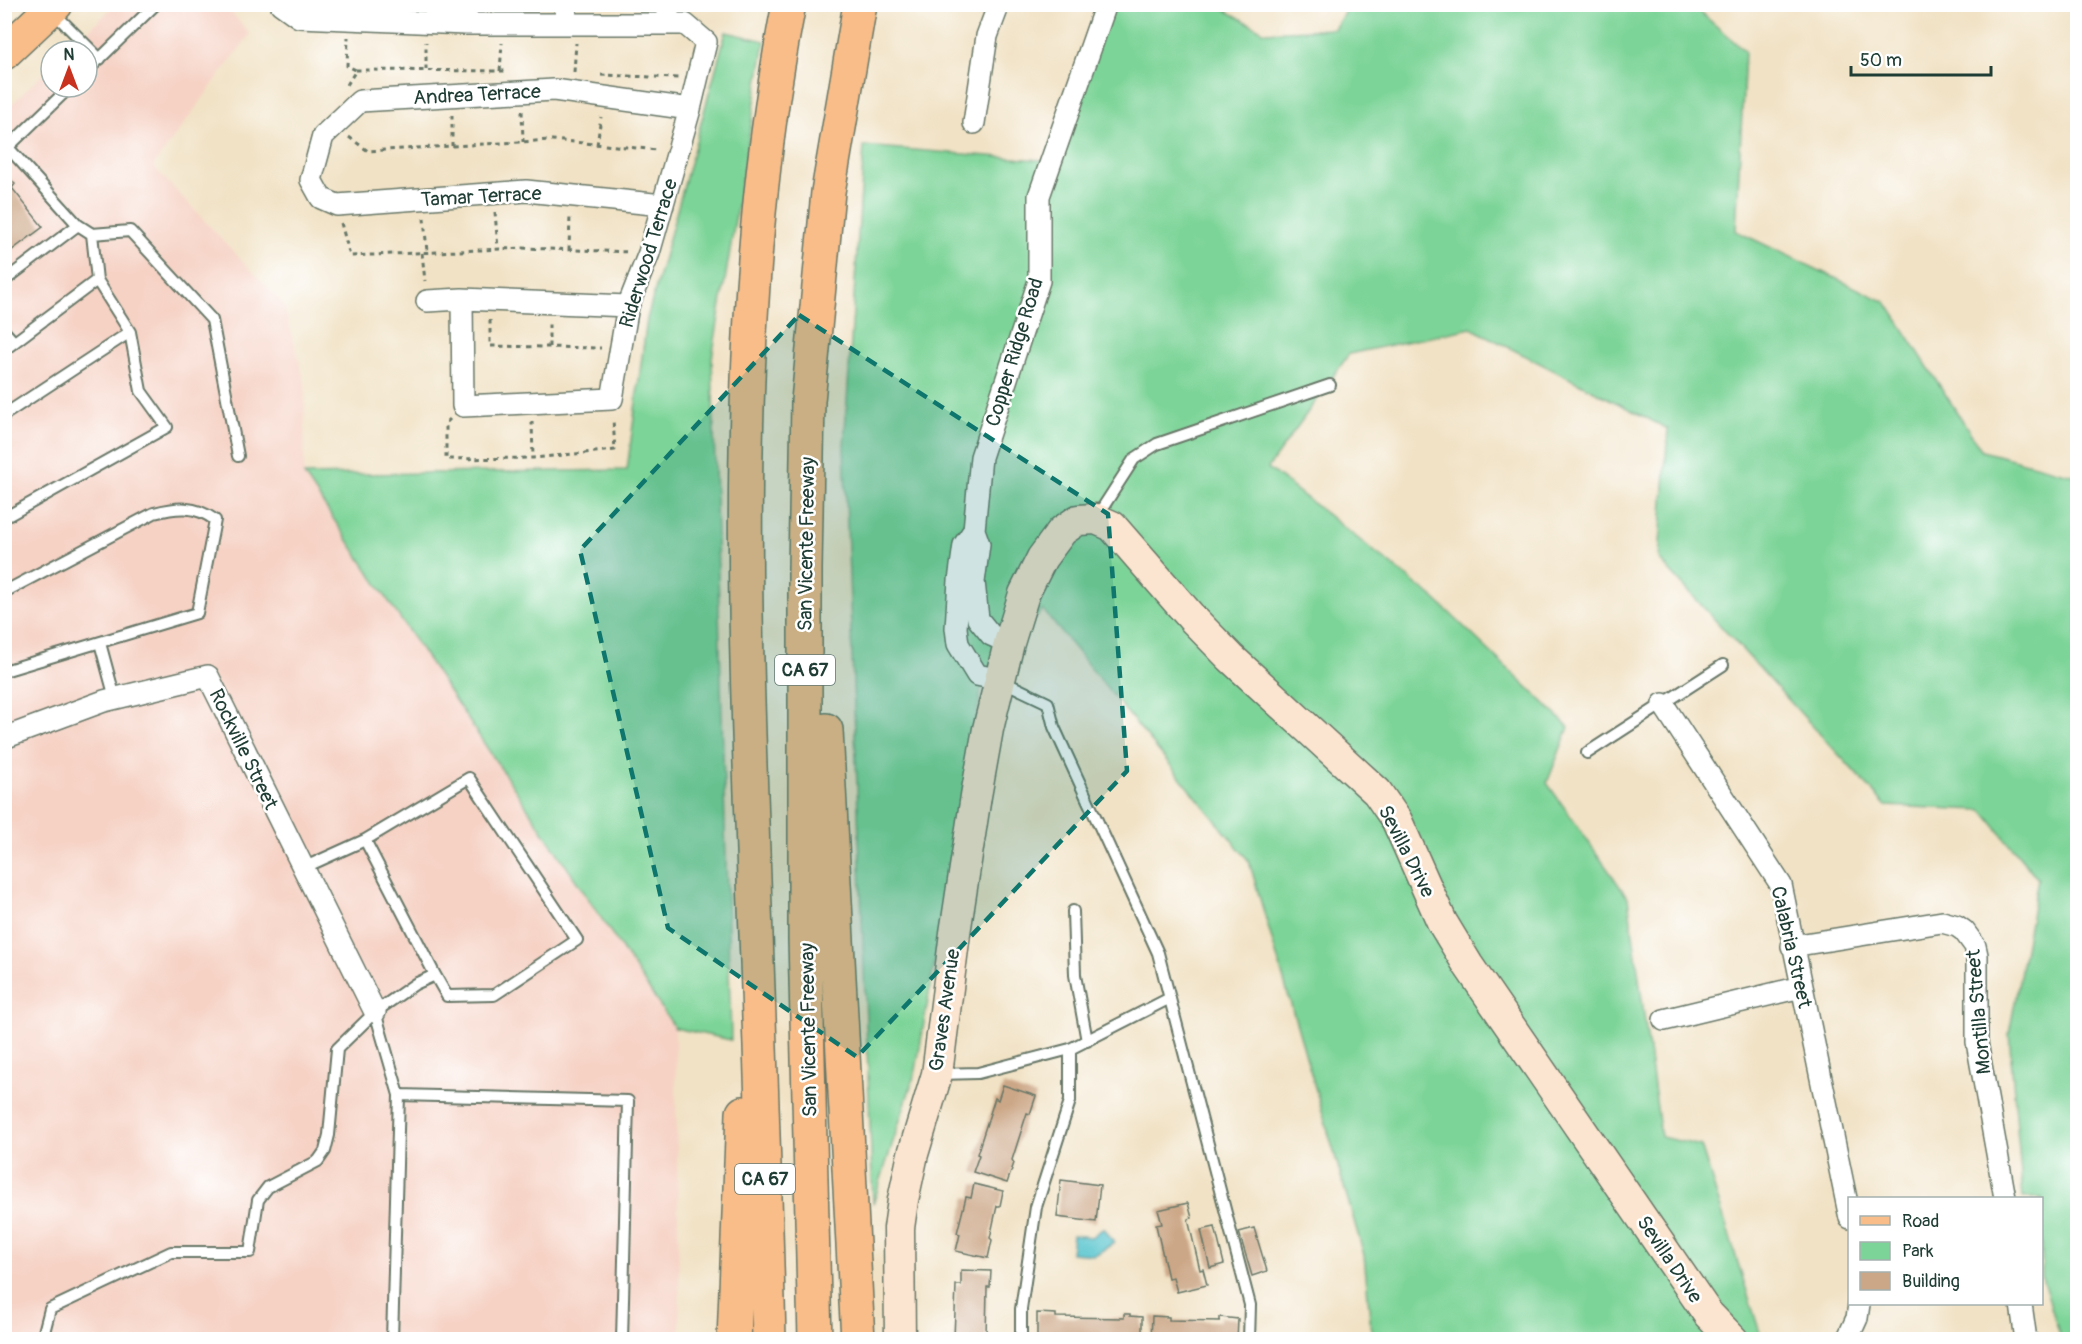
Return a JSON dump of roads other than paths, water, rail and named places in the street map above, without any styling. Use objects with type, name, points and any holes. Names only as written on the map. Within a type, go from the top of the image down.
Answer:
[{"type":"main road","name":"CA 67","points":[[770,1340],[746,656],[746,488],[750,333],[764,169],[789,4]]},
{"type":"main road","name":"San Vicente Freeway","points":[[815,1340],[805,939],[805,569],[808,400],[828,192],[860,4]]},
{"type":"main road","points":[[4,53],[53,7]]},
{"type":"main road","points":[[808,400],[858,1340]]},
{"type":"main road","points":[[734,1340],[743,1097],[759,1020]]},
{"type":"street","name":"Riderwood Terrace","points":[[280,4],[299,16],[357,14],[427,22],[465,14],[504,23],[570,17],[668,14],[685,24],[706,42],[650,253],[628,306],[612,399],[463,406],[462,299]]},
{"type":"street","points":[[974,123],[987,36],[999,4]]},
{"type":"street","name":"Copper Ridge Road","points":[[1009,643],[991,635],[978,619],[974,582],[979,544],[974,530],[981,457],[1039,281],[1039,196],[1106,4]]},
{"type":"street","name":"Andrea Terrace","points":[[337,205],[321,198],[311,180],[323,136],[360,101],[555,90],[690,109]]},
{"type":"street","name":"Tamar Terrace","points":[[337,205],[526,191],[663,205]]},
{"type":"street","points":[[427,301],[462,299],[628,306]]},
{"type":"street","points":[[1000,680],[1024,594],[1042,558],[1062,531],[1078,520],[1096,519]]},
{"type":"street","name":"Sevilla Drive","points":[[1096,519],[1112,526],[1192,618],[1231,658],[1377,792],[1397,821],[1442,922],[1468,965],[1708,1314],[1733,1340]]},
{"type":"street","name":"Copper Ridge Road","points":[[974,530],[964,545],[956,628],[958,644],[977,675],[1000,680]]},
{"type":"street","name":"Rockville Street","points":[[4,738],[115,698],[208,676],[375,1012]]},
{"type":"street","name":"Graves Avenue","points":[[900,1340],[899,1228],[913,1154],[937,1074],[976,796],[988,729],[1000,680]]},
{"type":"street","name":"Calabria Street","points":[[1663,704],[1781,885],[1848,1209]]},
{"type":"street","name":"Montilla Street","points":[[1792,946],[1942,922],[1957,926],[1970,938],[1977,955],[1977,1042],[2005,1197]]},
{"type":"street","points":[[1664,1020],[1801,987]]},
{"type":"street","points":[[1847,1340],[1857,1318],[1859,1305]]},
{"type":"street","points":[[2021,1305],[2026,1340]]},
{"type":"lane","points":[[53,7],[100,58],[156,4]]},
{"type":"lane","points":[[57,99],[6,146],[78,225],[92,234],[130,231],[212,320],[238,456]]},
{"type":"lane","points":[[4,282],[78,225]]},
{"type":"lane","points":[[4,518],[167,427],[141,391],[130,332],[97,280],[92,234]]},
{"type":"lane","points":[[4,350],[97,280]]},
{"type":"lane","points":[[4,331],[14,342]]},
{"type":"lane","points":[[4,407],[7,413],[130,332]]},
{"type":"lane","points":[[1096,519],[1134,459],[1157,444],[1330,385]]},
{"type":"lane","points":[[4,592],[154,513],[182,507],[208,514],[215,520],[197,613],[4,671]]},
{"type":"lane","points":[[100,643],[115,698]]},
{"type":"lane","points":[[1587,753],[1723,665]]},
{"type":"lane","points":[[1000,680],[1048,703],[1054,727],[1158,953],[1250,1305],[1249,1340]]},
{"type":"lane","points":[[303,868],[365,840],[469,778],[577,940],[494,995],[447,996],[365,840]]},
{"type":"lane","points":[[1073,911],[1076,975],[1087,1041]]},
{"type":"lane","points":[[42,1340],[50,1310],[171,1252],[250,1252],[258,1200],[268,1187],[318,1161],[325,1152],[337,1049],[375,1012],[415,984],[435,975]]},
{"type":"lane","points":[[937,1074],[978,1073],[1070,1049],[1170,998]]},
{"type":"lane","points":[[375,1012],[399,1095],[392,1340]]},
{"type":"lane","points":[[1021,1340],[1021,1309],[1036,1208],[1071,1101],[1070,1049]]},
{"type":"lane","points":[[399,1095],[628,1101],[622,1340]]},
{"type":"water","points":[[1104,1228],[1114,1243],[1095,1255],[1071,1253],[1073,1235],[1091,1237]]}]
